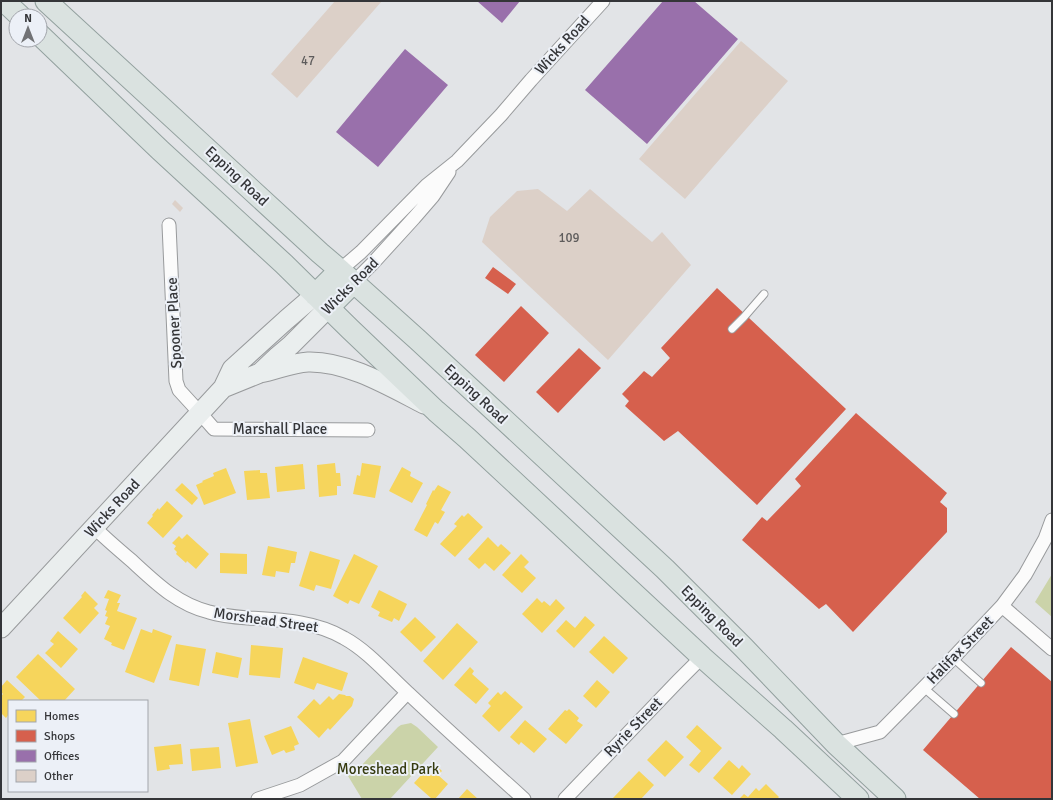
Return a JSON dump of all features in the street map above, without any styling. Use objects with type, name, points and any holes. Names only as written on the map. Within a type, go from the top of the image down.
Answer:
[{"type":"main road","name":"Epping Road","points":[[46,1],[320,253],[418,340],[665,569],[744,648],[836,744],[895,799]]},
{"type":"main road","points":[[48,43],[160,150],[284,264],[436,411],[490,459],[702,657],[783,729],[858,799]]},
{"type":"main road","name":"Wicks Road","points":[[223,388],[260,373],[297,340],[322,301],[347,276]]},
{"type":"main road","name":"Wicks Road","points":[[1,628],[223,388],[232,369],[286,320],[322,301]]},
{"type":"main road","points":[[260,373],[299,363],[317,362],[345,367],[377,381],[436,411]]},
{"type":"street","name":"Wicks Road","points":[[347,276],[361,252],[427,185],[457,160],[501,115],[603,1]]},
{"type":"street","name":"Wicks Road","points":[[347,276],[373,263],[433,196],[457,160]]},
{"type":"street","name":"Spooner Place","points":[[169,225],[176,381],[179,390],[200,412]]},
{"type":"street","name":"Marshall Place","points":[[200,412],[214,429],[368,430]]},
{"type":"street","name":"Halifax Street","points":[[836,744],[880,732],[953,658],[1002,606],[1025,575],[1045,539],[1052,520]]},
{"type":"street","name":"Morshead Street","points":[[94,527],[158,585],[173,596],[190,605],[209,612],[232,616],[286,620],[308,624],[327,630],[344,638],[359,648],[524,799]]},
{"type":"street","points":[[1002,606],[1052,650]]},
{"type":"street","name":"Ryrie Street","points":[[565,799],[702,657]]},
{"type":"street","points":[[258,799],[300,785],[343,761],[407,693]]},
{"type":"lane","points":[[732,329],[764,294]]},
{"type":"lane","points":[[953,658],[981,683]]},
{"type":"lane","points":[[924,688],[954,714]]},
{"type":"green space","points":[[1052,574],[1052,617],[1035,602]]},
{"type":"green space","name":"Moreshead Park","points":[[411,723],[438,747],[390,799],[362,799],[348,776],[360,767],[398,727]]},
{"type":"building: Homes","points":[[335,463],[336,473],[340,473],[341,486],[337,486],[337,495],[319,497],[317,465]]},
{"type":"building: Homes","points":[[362,463],[381,466],[375,498],[353,494],[357,475],[360,476]]},
{"type":"building: Homes","points":[[303,464],[305,489],[277,492],[275,467]]},
{"type":"building: Homes","points":[[402,467],[411,472],[410,476],[423,483],[412,503],[389,491]]},
{"type":"building: Homes","points":[[226,468],[236,493],[204,505],[196,485],[214,476],[213,473]]},
{"type":"building: Homes","points":[[260,470],[260,473],[267,473],[270,498],[247,500],[244,471]]},
{"type":"building: Homes","points":[[182,483],[198,498],[192,505],[175,490]]},
{"type":"building: Homes","points":[[438,485],[451,492],[441,510],[445,512],[438,524],[435,522],[427,537],[414,530],[433,490],[434,491]]},
{"type":"building: Homes","points":[[167,501],[183,516],[163,538],[147,523],[158,508],[159,510]]},
{"type":"building: Homes","points":[[468,513],[483,527],[455,557],[440,544],[457,526],[454,524],[462,515],[464,517]]},
{"type":"building: Homes","points":[[187,534],[209,554],[196,569],[176,554],[177,552],[174,549],[176,546],[172,543],[179,536],[182,539]]},
{"type":"building: Homes","points":[[488,537],[498,547],[501,544],[511,553],[494,571],[485,563],[479,569],[468,559]]},
{"type":"building: Homes","points":[[268,546],[297,552],[295,563],[291,563],[289,573],[276,571],[275,577],[262,575]]},
{"type":"building: Homes","points":[[310,551],[340,560],[331,589],[316,585],[314,591],[299,586]]},
{"type":"building: Homes","points":[[220,553],[247,554],[247,574],[220,573]]},
{"type":"building: Homes","points":[[354,554],[378,566],[359,604],[350,600],[348,604],[333,596]]},
{"type":"building: Homes","points":[[521,554],[529,562],[524,567],[536,578],[522,593],[502,575]]},
{"type":"building: Homes","points":[[108,590],[121,595],[117,603],[120,603],[117,611],[137,618],[124,650],[111,645],[112,643],[104,639],[110,626],[105,624],[108,617],[105,616],[107,611],[105,610],[109,599],[104,598]]},
{"type":"building: Homes","points":[[379,590],[407,604],[399,621],[394,618],[392,622],[378,616],[380,612],[371,607]]},
{"type":"building: Homes","points":[[85,591],[98,604],[94,608],[99,613],[80,634],[63,618],[82,597],[81,596]]},
{"type":"building: Homes","points":[[537,598],[542,603],[544,601],[550,606],[556,599],[565,608],[542,633],[522,614]]},
{"type":"building: Homes","points":[[585,616],[595,625],[574,648],[556,631],[566,620],[575,628]]},
{"type":"building: Homes","points":[[415,617],[436,637],[421,652],[400,632]]},
{"type":"building: Homes","points":[[457,623],[478,642],[443,680],[423,661]]},
{"type":"building: Homes","points":[[141,629],[152,633],[153,629],[172,636],[154,683],[125,672]]},
{"type":"building: Homes","points":[[58,631],[78,649],[61,668],[45,653],[54,644],[50,641]]},
{"type":"building: Homes","points":[[604,636],[628,658],[613,674],[589,652]]},
{"type":"building: Homes","points":[[176,644],[206,649],[199,686],[169,680]]},
{"type":"building: Homes","points":[[251,645],[283,648],[280,678],[249,675]]},
{"type":"building: Homes","points":[[216,652],[242,658],[238,678],[212,673]]},
{"type":"building: Homes","points":[[38,654],[75,689],[65,700],[40,700],[16,677]]},
{"type":"building: Homes","points":[[303,657],[348,673],[342,691],[317,683],[314,690],[294,683]]},
{"type":"building: Homes","points":[[470,667],[474,671],[472,674],[489,689],[476,704],[454,685]]},
{"type":"building: Homes","points":[[7,680],[25,697],[22,700],[8,700],[8,715],[6,718],[1,713],[1,696],[3,694],[1,692],[1,687]]},
{"type":"building: Homes","points":[[597,680],[610,692],[596,708],[583,696]]},
{"type":"building: Homes","points":[[505,691],[523,707],[499,732],[482,716],[491,706],[488,703],[498,692],[501,695]]},
{"type":"building: Homes","points":[[339,694],[350,696],[354,699],[352,706],[330,730],[328,728],[319,738],[297,717],[314,699],[320,705],[329,696],[333,700]]},
{"type":"building: Homes","points":[[569,709],[579,718],[577,721],[583,725],[566,744],[548,729],[565,710],[567,711]]},
{"type":"building: Homes","points":[[250,719],[258,763],[236,767],[228,723]]},
{"type":"building: Homes","points":[[525,720],[547,739],[534,753],[521,742],[519,745],[510,737]]},
{"type":"building: Homes","points":[[697,725],[722,748],[699,773],[689,765],[701,751],[686,737]]},
{"type":"building: Homes","points":[[291,726],[299,744],[294,746],[295,750],[286,753],[284,750],[272,755],[264,736]]},
{"type":"building: Homes","points":[[666,740],[684,757],[665,777],[647,760]]},
{"type":"building: Homes","points":[[181,744],[183,764],[169,765],[170,769],[157,771],[154,747]]},
{"type":"building: Homes","points":[[219,747],[221,768],[192,771],[190,749]]},
{"type":"building: Homes","points":[[729,760],[739,769],[742,765],[751,774],[732,795],[713,778]]},
{"type":"building: Homes","points":[[433,762],[442,771],[438,775],[448,784],[435,799],[432,799],[414,783]]},
{"type":"building: Homes","points":[[639,771],[654,785],[641,799],[613,798]]},
{"type":"building: Homes","points":[[766,784],[779,797],[777,799],[739,799],[744,794],[748,797],[756,788],[759,791]]},
{"type":"building: Homes","points":[[467,789],[478,799],[458,799]]},
{"type":"building: Shops","points":[[493,267],[516,284],[508,294],[485,278]]},
{"type":"building: Shops","points":[[717,288],[846,409],[757,505],[678,431],[664,441],[625,406],[629,401],[622,394],[644,371],[652,377],[670,358],[661,348]]},
{"type":"building: Shops","points":[[521,306],[549,333],[504,382],[475,355]]},
{"type":"building: Shops","points":[[579,348],[601,368],[558,413],[536,392]]},
{"type":"building: Shops","points":[[856,413],[947,493],[940,502],[947,508],[947,532],[853,632],[826,604],[819,609],[742,540],[762,517],[767,521],[801,486],[795,479]]},
{"type":"building: Shops","points":[[1011,647],[1052,682],[1052,799],[980,799],[923,750]]},
{"type":"building: Offices","points":[[477,1],[520,1],[502,23]]},
{"type":"building: Offices","points":[[663,1],[694,1],[738,39],[647,144],[585,90]]},
{"type":"building: Offices","points":[[405,49],[448,85],[378,167],[336,132]]},
{"type":"building: Other","points":[[335,1],[382,1],[297,98],[271,74]]},
{"type":"building: Other","points":[[741,41],[788,81],[685,199],[639,159]]},
{"type":"building: Other","points":[[538,189],[567,211],[590,189],[652,242],[662,232],[691,265],[608,360],[482,242],[490,217],[517,191]]},
{"type":"building: Other","points":[[175,200],[183,208],[180,212],[172,204]]}]
